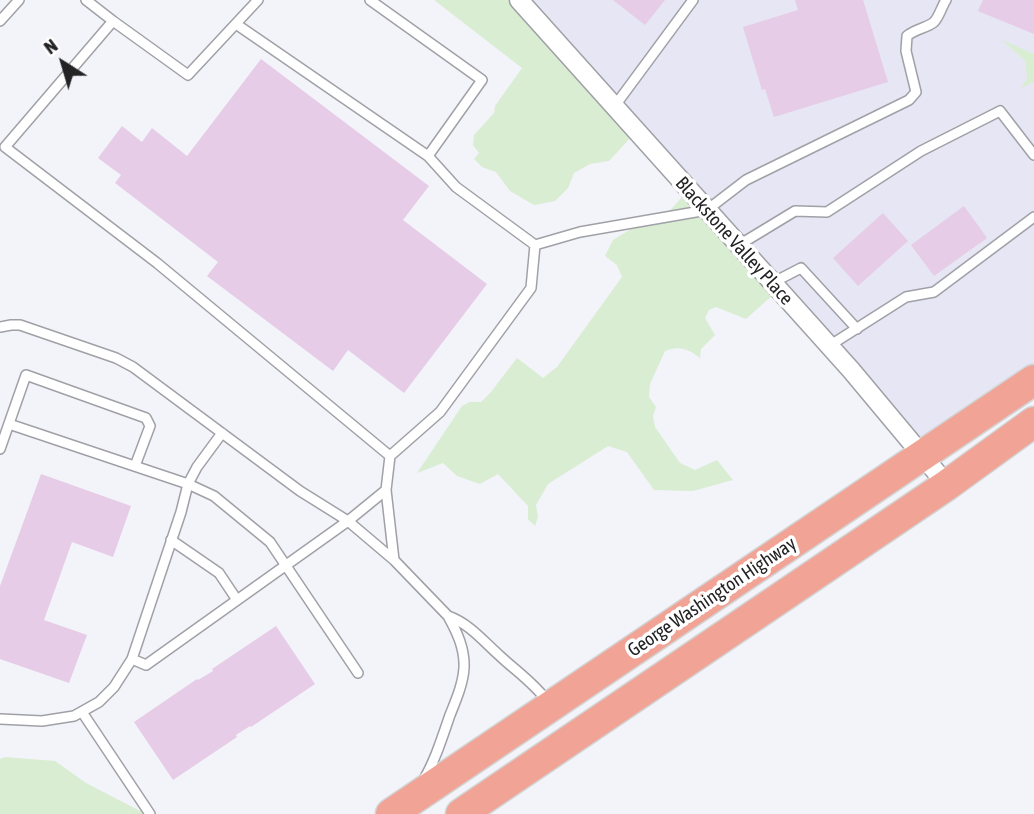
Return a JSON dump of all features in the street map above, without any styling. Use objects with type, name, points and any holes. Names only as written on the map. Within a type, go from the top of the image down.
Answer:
[{"type":"main road","name":"George Washington Highway","points":[[399,808],[1034,380]]},
{"type":"main road","name":"George Washington Highway","points":[[461,814],[947,485],[1034,422]]},
{"type":"main road","points":[[551,706],[573,738]]},
{"type":"street","name":"Blackstone Valley Place","points":[[519,0],[829,346],[947,485]]},
{"type":"lane","points":[[0,21],[19,0]]},
{"type":"lane","points":[[86,0],[188,75],[258,0]]},
{"type":"lane","points":[[370,0],[482,80],[428,156]]},
{"type":"lane","points":[[614,107],[693,0]]},
{"type":"lane","points":[[536,245],[580,232],[707,210],[749,178],[909,100],[916,92],[906,51],[907,36],[914,30],[934,22],[946,0]]},
{"type":"lane","points":[[113,21],[5,147],[157,263],[390,456]]},
{"type":"lane","points":[[236,24],[428,156],[456,187],[536,245]]},
{"type":"lane","points":[[738,245],[795,211],[827,212],[921,151],[1000,111],[1034,155]]},
{"type":"lane","points":[[829,346],[906,297],[934,292],[1034,217]]},
{"type":"lane","points":[[394,560],[386,490],[390,456],[440,412],[531,288],[536,245]]},
{"type":"lane","points":[[772,283],[801,268],[857,329]]},
{"type":"lane","points":[[0,327],[20,326],[124,362],[300,491],[348,522],[394,560],[448,616],[462,648],[463,677],[434,759],[423,781],[399,808]]},
{"type":"lane","points":[[0,449],[26,375],[146,418],[150,426],[135,467]]},
{"type":"lane","points":[[9,424],[188,484],[214,496],[270,542],[358,673]]},
{"type":"lane","points":[[0,719],[42,721],[82,712],[107,695],[121,678],[132,659],[188,484],[222,433]]},
{"type":"lane","points":[[132,659],[146,665],[348,522],[386,490]]},
{"type":"lane","points":[[171,540],[219,573],[237,600]]},
{"type":"lane","points":[[448,616],[467,625],[533,684],[551,706]]},
{"type":"lane","points":[[82,712],[150,814]]},
{"type":"shaded area","points":[[516,0],[1034,0],[1034,54],[1005,42],[1025,61],[1027,78],[1022,87],[1034,82],[1034,384],[924,458]]},
{"type":"green space","points":[[434,0],[516,0],[634,134],[609,161],[590,164],[574,173],[568,188],[555,201],[534,205],[510,191],[496,172],[482,167],[474,159],[479,153],[473,145],[474,135],[494,113],[495,106],[522,68]]},
{"type":"green space","points":[[1002,40],[1034,54],[1034,82],[1021,88],[1027,78],[1025,61]]},
{"type":"green space","points":[[685,194],[774,294],[746,319],[716,307],[709,310],[705,318],[715,335],[701,349],[700,358],[684,349],[665,351],[650,384],[649,397],[656,407],[653,416],[655,427],[680,463],[695,470],[717,460],[733,480],[693,491],[654,490],[627,452],[608,446],[548,484],[536,505],[538,517],[535,526],[528,519],[528,506],[498,474],[480,484],[457,476],[443,463],[417,473],[462,406],[470,402],[481,402],[517,358],[543,378],[557,367],[622,277],[617,265],[605,256],[613,240],[631,229],[659,222]]},
{"type":"green space","points":[[5,757],[55,761],[86,783],[146,814],[0,814],[0,759]]},
{"type":"building","points":[[613,0],[665,0],[645,25]]},
{"type":"building","points":[[795,0],[863,0],[888,82],[774,117],[765,89],[762,90],[743,27],[798,10]]},
{"type":"building","points":[[983,0],[1034,0],[1034,34],[978,11]]},
{"type":"building","points":[[261,59],[429,186],[403,220],[487,284],[404,393],[348,350],[333,371],[207,276],[218,262],[115,183],[121,175],[98,158],[122,126],[142,142],[152,128],[187,156]]},
{"type":"building","points":[[964,206],[987,238],[934,276],[911,245]]},
{"type":"building","points":[[883,213],[908,241],[858,286],[833,258]]},
{"type":"building","points":[[41,474],[131,506],[113,557],[72,542],[44,620],[87,635],[69,683],[0,659],[0,586]]},
{"type":"building","points":[[276,626],[315,684],[173,780],[134,722]]}]
